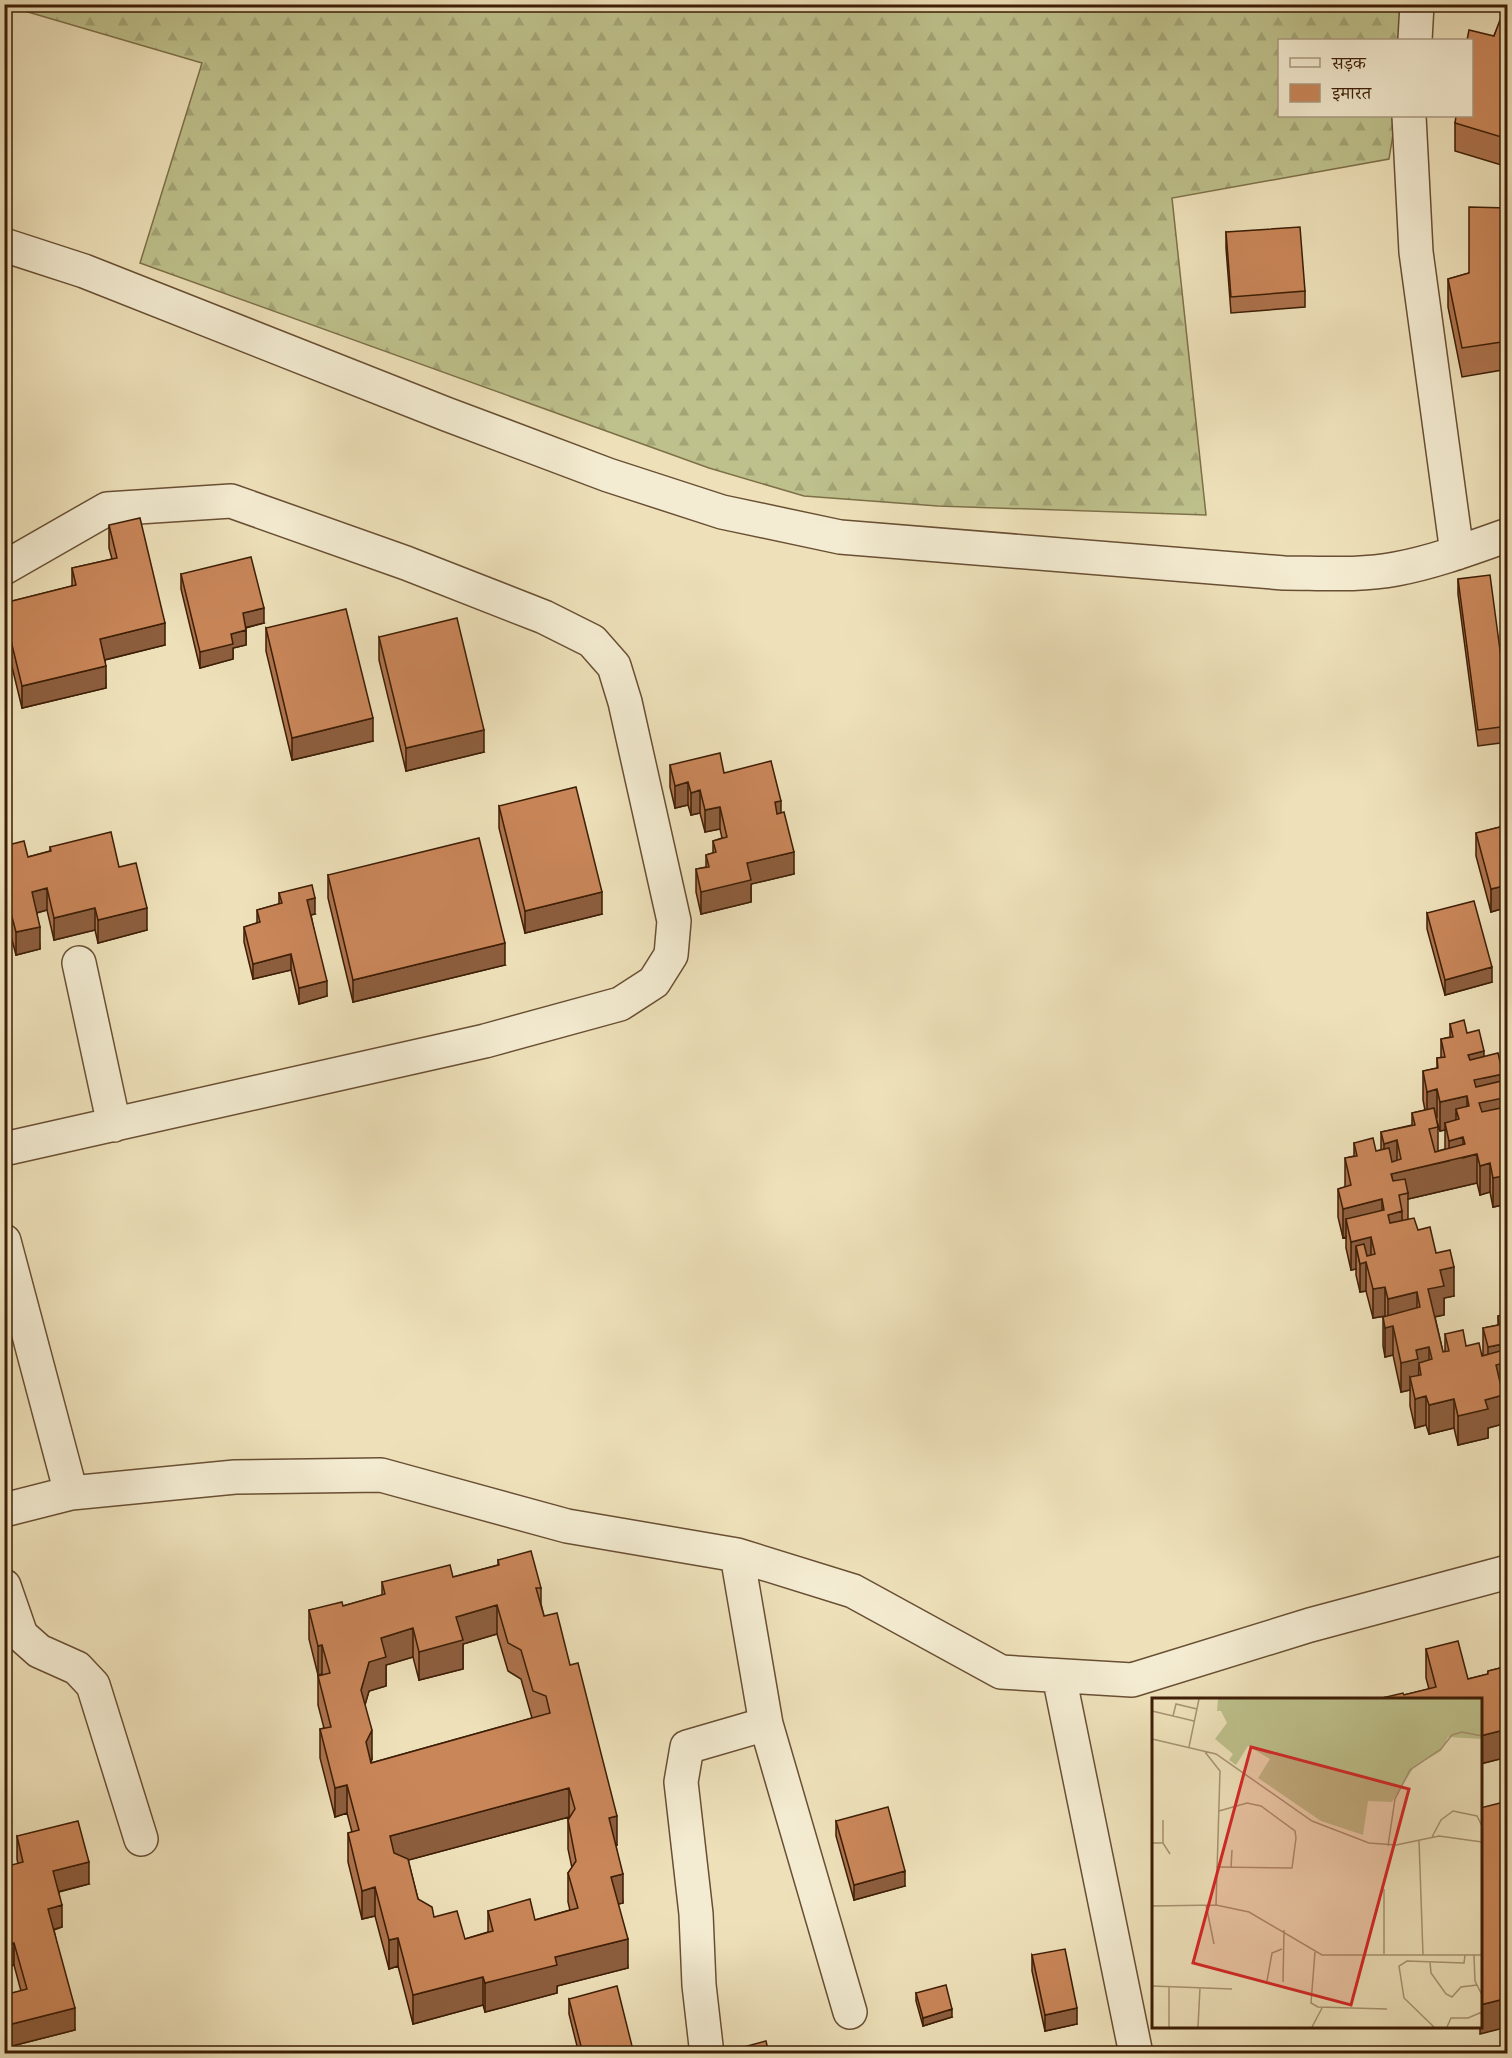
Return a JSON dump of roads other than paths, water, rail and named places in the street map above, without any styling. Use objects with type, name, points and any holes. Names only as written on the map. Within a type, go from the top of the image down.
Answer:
[{"type":"lane","points":[[1415,39],[1417,4]]},
{"type":"lane","points":[[1409,117],[1416,252],[1457,553]]},
{"type":"lane","points":[[4,245],[84,271],[446,414],[609,475],[722,512],[829,535],[1284,573],[1338,573],[1394,569],[1457,553],[1508,535]]},
{"type":"lane","points":[[4,568],[107,509],[231,501],[417,567],[544,617],[592,641],[614,666],[625,702],[674,921],[672,955],[654,982],[620,1004],[484,1041],[4,1149]]},
{"type":"lane","points":[[79,963],[114,1125]]},
{"type":"lane","points":[[4,1241],[71,1493]]},
{"type":"lane","points":[[4,1510],[71,1493],[236,1477],[381,1475],[567,1526],[737,1555],[853,1591],[1001,1672],[1132,1680],[1310,1625],[1508,1572]]},
{"type":"lane","points":[[737,1555],[766,1724],[850,2012]]},
{"type":"lane","points":[[4,1586],[21,1635],[39,1651],[77,1668],[93,1685],[141,1839]]},
{"type":"lane","points":[[1059,1676],[1136,2054]]},
{"type":"lane","points":[[706,2046],[699,1985],[696,1914],[681,1782],[687,1747],[766,1724]]}]
